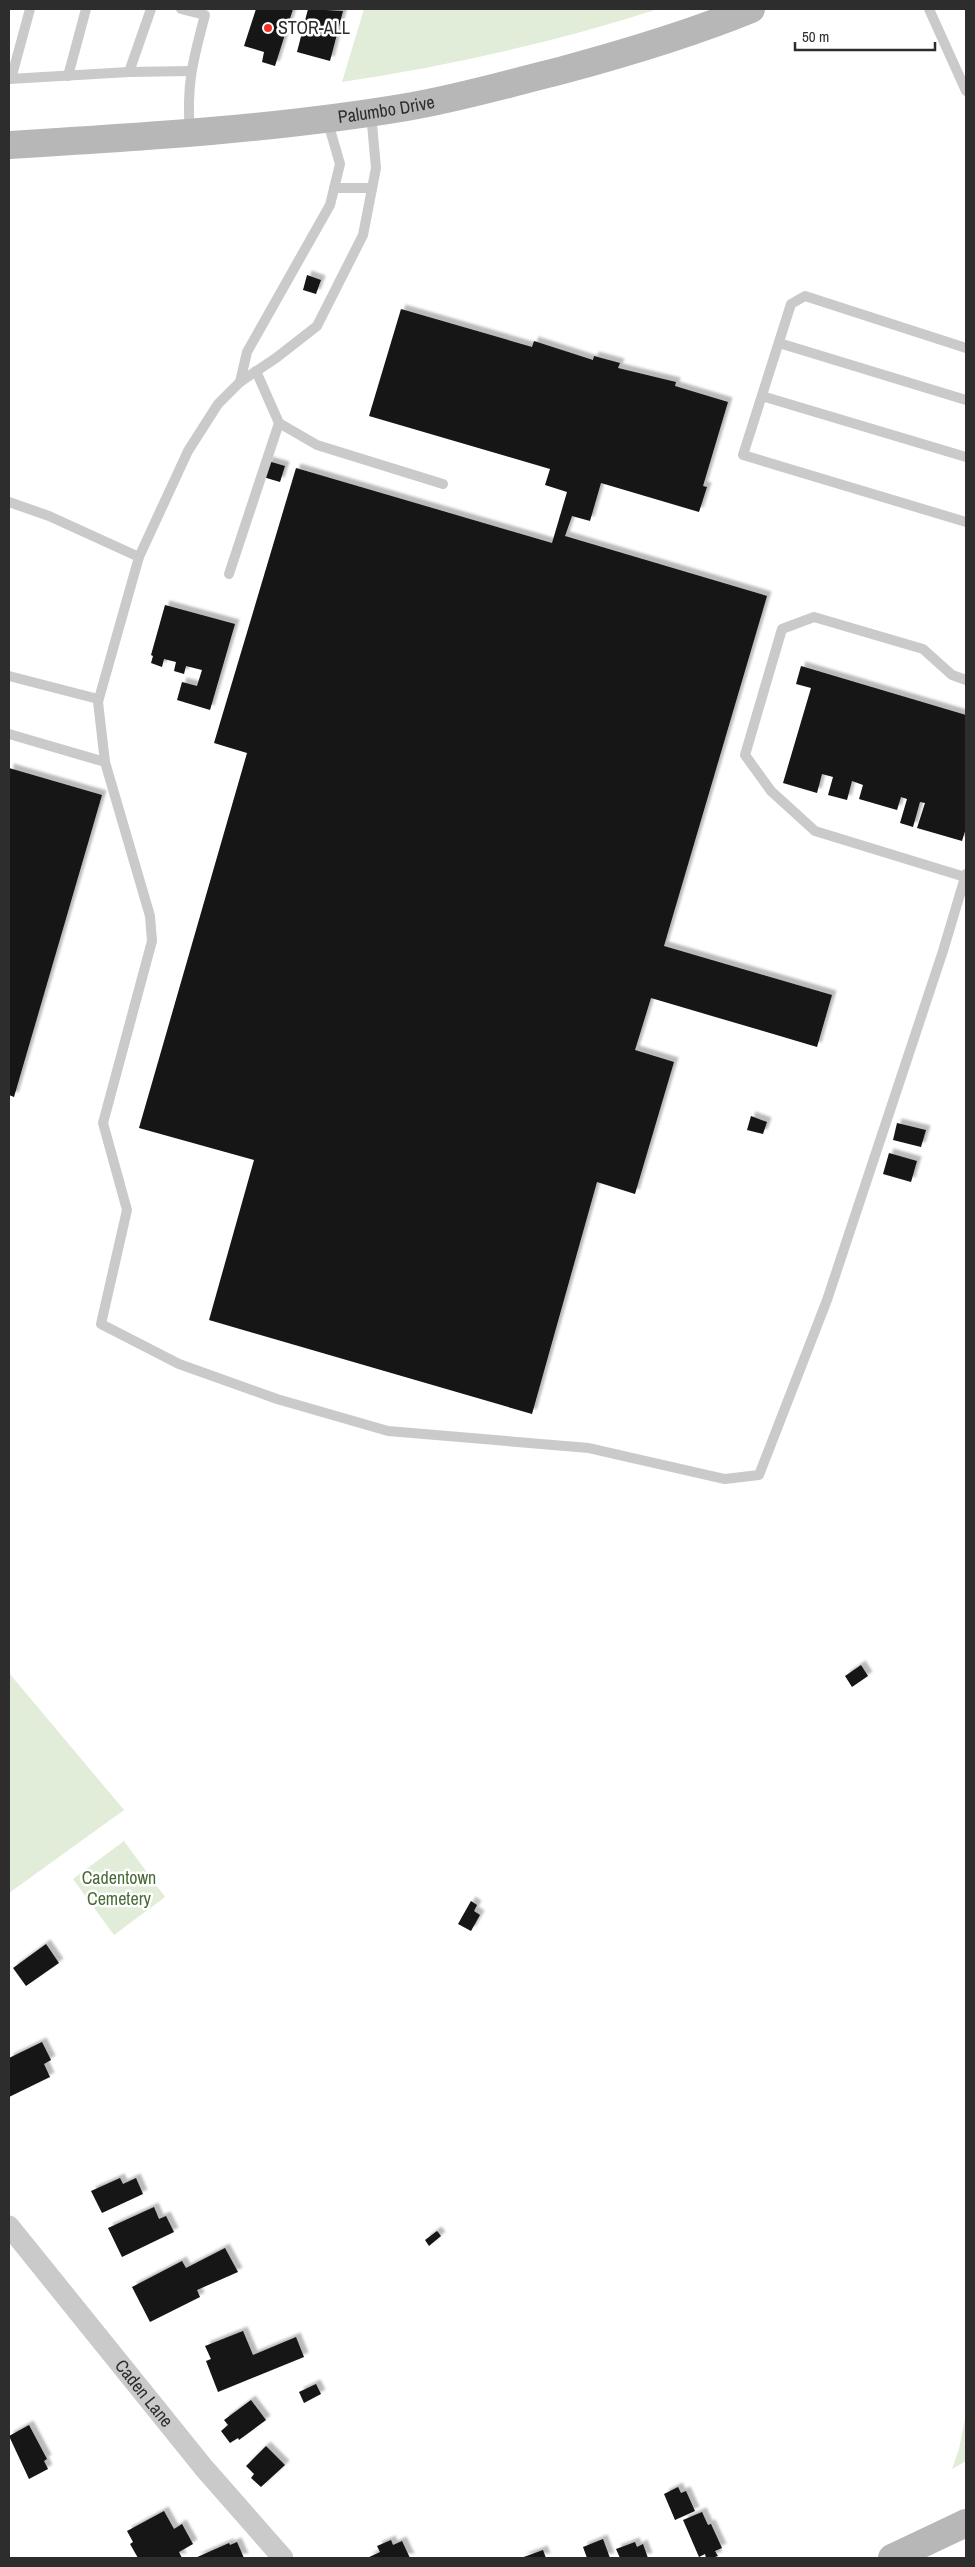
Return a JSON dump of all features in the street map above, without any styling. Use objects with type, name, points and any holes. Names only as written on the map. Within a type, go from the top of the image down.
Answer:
[{"type":"street","name":"Palumbo Drive","points":[[9,145],[190,132],[327,118],[471,94],[614,57],[751,9]]},
{"type":"street","name":"Caden Lane","points":[[9,2226],[204,2468],[283,2558]]},
{"type":"street","points":[[892,2558],[966,2523]]},
{"type":"lane","points":[[30,9],[10,79],[129,72],[190,71]]},
{"type":"lane","points":[[68,76],[86,9]]},
{"type":"lane","points":[[129,72],[151,9]]},
{"type":"lane","points":[[181,9],[205,12],[190,71],[187,100],[190,132]]},
{"type":"lane","points":[[929,9],[966,91]]},
{"type":"lane","points":[[371,112],[376,168],[363,235],[317,326],[240,382],[218,404],[188,451],[139,557],[98,700],[105,762],[150,916],[152,941],[103,1123],[127,1210],[101,1324],[179,1364],[278,1398],[388,1431],[590,1448],[725,1479],[759,1475],[827,1300],[966,876],[815,830],[771,791],[745,755],[782,629],[814,617],[923,649],[952,675],[966,680]]},
{"type":"lane","points":[[240,382],[247,352],[330,205],[340,164],[327,118]]},
{"type":"lane","points":[[334,188],[372,188]]},
{"type":"lane","points":[[966,348],[805,296],[791,304],[743,455],[966,522]]},
{"type":"lane","points":[[778,343],[966,400]]},
{"type":"lane","points":[[256,371],[278,423],[316,445],[444,484]]},
{"type":"lane","points":[[762,396],[966,456]]},
{"type":"lane","points":[[229,574],[278,423]]},
{"type":"lane","points":[[9,502],[49,516],[139,557]]},
{"type":"lane","points":[[9,676],[98,700]]},
{"type":"lane","points":[[9,734],[105,762]]},
{"type":"green space","points":[[364,9],[658,9],[502,52],[342,82]]},
{"type":"green space","points":[[9,1673],[124,1810],[9,1893]]},
{"type":"green space","name":"Cadentown Cemetery","points":[[124,1841],[165,1897],[114,1935],[73,1879]]},
{"type":"green space","points":[[966,2414],[966,2461],[952,2469],[959,2449]]},
{"type":"building","name":"STOR-ALL","points":[[256,9],[293,9],[275,66],[262,62],[264,52],[244,46]]},
{"type":"building","points":[[308,9],[343,11],[330,61],[297,52]]},
{"type":"building","points":[[307,275],[321,280],[316,294],[303,290]]},
{"type":"building","points":[[401,309],[532,347],[534,341],[593,360],[594,356],[620,363],[618,368],[676,382],[675,386],[728,402],[703,486],[707,487],[699,512],[601,483],[590,521],[572,516],[565,536],[767,596],[664,946],[832,995],[817,1047],[651,998],[635,1050],[674,1062],[635,1194],[597,1182],[532,1414],[209,1320],[254,1160],[139,1128],[247,753],[214,743],[296,468],[552,543],[567,492],[545,485],[550,469],[369,416]]},
{"type":"building","points":[[268,461],[285,466],[280,482],[263,477]]},
{"type":"building","points":[[165,605],[235,624],[210,710],[177,700],[182,682],[197,686],[202,670],[186,666],[184,674],[174,671],[176,662],[164,659],[162,667],[151,663],[153,656],[151,655]]},
{"type":"building","points":[[801,666],[966,715],[966,828],[962,841],[917,828],[925,803],[920,802],[913,827],[900,823],[907,799],[901,797],[897,810],[859,799],[863,785],[852,781],[847,800],[828,795],[833,777],[822,774],[817,793],[783,783],[811,688],[796,684]]},
{"type":"building","points":[[9,768],[102,795],[14,1097],[9,1095]]},
{"type":"building","points":[[751,1116],[767,1122],[763,1134],[747,1130]]},
{"type":"building","points":[[897,1123],[926,1130],[921,1147],[893,1140]]},
{"type":"building","points":[[889,1153],[917,1161],[911,1182],[883,1174]]},
{"type":"building","points":[[861,1665],[868,1676],[852,1687],[845,1676]]},
{"type":"building","points":[[471,1901],[477,1905],[474,1911],[480,1915],[471,1931],[458,1924]]},
{"type":"building","points":[[46,1944],[59,1963],[26,1986],[13,1968]]},
{"type":"building","points":[[42,2042],[51,2060],[44,2064],[50,2077],[9,2097],[9,2058]]},
{"type":"building","points":[[120,2178],[123,2184],[136,2178],[143,2194],[102,2213],[91,2191]]},
{"type":"building","points":[[154,2207],[159,2219],[166,2216],[174,2232],[122,2257],[108,2228]]},
{"type":"building","points":[[437,2231],[441,2236],[429,2246],[425,2240]]},
{"type":"building","points":[[225,2248],[238,2272],[197,2290],[200,2297],[150,2322],[132,2287],[182,2261],[186,2268]]},
{"type":"building","points":[[243,2331],[253,2355],[296,2337],[304,2357],[218,2392],[206,2361],[211,2359],[205,2346]]},
{"type":"building","points":[[316,2384],[321,2394],[304,2403],[299,2392]]},
{"type":"building","points":[[251,2400],[266,2420],[239,2440],[238,2438],[230,2443],[221,2431],[228,2425],[224,2420]]},
{"type":"building","points":[[29,2425],[47,2459],[44,2461],[48,2469],[29,2479],[9,2436]]},
{"type":"building","points":[[266,2446],[285,2465],[261,2487],[251,2478],[254,2474],[246,2466]]},
{"type":"building","points":[[678,2487],[681,2493],[686,2491],[695,2511],[675,2520],[664,2494]]},
{"type":"building","points":[[164,2511],[174,2529],[182,2524],[193,2544],[179,2552],[182,2558],[138,2558],[130,2544],[133,2542],[127,2531]]},
{"type":"building","points":[[702,2512],[708,2525],[711,2524],[722,2548],[715,2551],[718,2556],[712,2558],[706,2558],[705,2554],[699,2557],[683,2520]]},
{"type":"building","points":[[603,2539],[610,2558],[587,2558],[583,2547]]},
{"type":"building","points":[[391,2540],[393,2545],[402,2541],[410,2558],[367,2558],[380,2552],[377,2546]]},
{"type":"building","points":[[237,2542],[244,2558],[195,2558],[229,2543],[230,2545]]},
{"type":"building","points":[[635,2542],[637,2547],[643,2544],[648,2558],[620,2558],[616,2549]]},
{"type":"building","points":[[543,2550],[546,2558],[521,2558]]},
{"type":"place","name":"STOR-ALL","points":[[268,28]]}]
